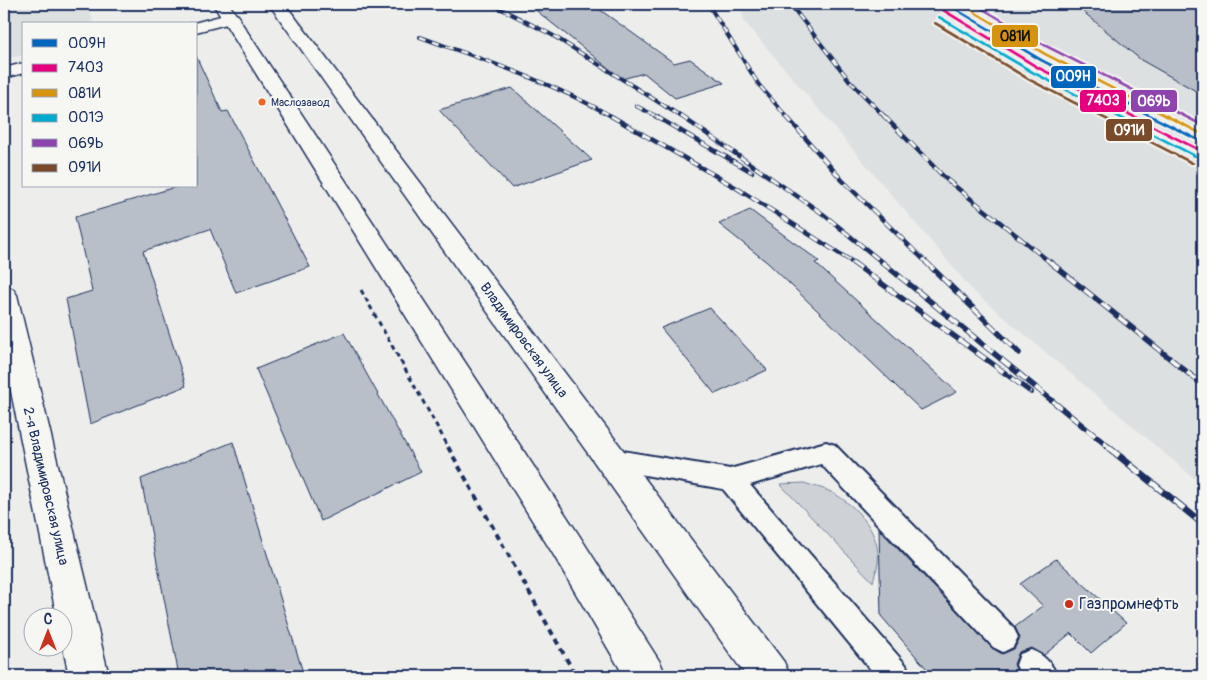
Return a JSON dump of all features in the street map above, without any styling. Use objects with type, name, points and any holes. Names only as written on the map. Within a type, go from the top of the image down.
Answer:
[{"type":"main road","name":"Владимировская улица","points":[[277,4],[770,676]]},
{"type":"main road","points":[[198,26],[226,11],[554,527],[646,676]]},
{"type":"main road","points":[[4,73],[22,68]]},
{"type":"main road","name":"2-я Владимировская улица","points":[[4,295],[89,676]]},
{"type":"lane","points":[[612,459],[730,480],[826,452],[1003,637]]},
{"type":"lane","points":[[730,480],[895,676]]},
{"type":"path","points":[[360,287],[576,676]]},
{"type":"shaded area","points":[[4,4],[87,4],[93,22],[22,22],[22,55],[4,59]]},
{"type":"shaded area","points":[[740,4],[1203,4],[1203,486],[973,291],[744,21]]},
{"type":"shaded area","points":[[804,483],[828,491],[840,498],[858,512],[865,521],[871,530],[878,552],[878,563],[873,582],[780,484]]},
{"type":"building","points":[[528,4],[592,4],[674,63],[690,59],[724,83],[675,98],[644,73],[622,79]]},
{"type":"building","points":[[1074,4],[1203,4],[1203,95],[1141,60]]},
{"type":"building","points":[[198,60],[222,112],[228,111],[310,267],[236,293],[210,229],[143,251],[186,386],[90,424],[66,299],[92,291],[75,217],[172,188],[198,188]]},
{"type":"building","points":[[512,88],[592,160],[512,188],[439,110]]},
{"type":"building","points":[[750,210],[819,261],[815,263],[957,392],[921,410],[768,263],[719,224]]},
{"type":"building","points":[[710,308],[767,370],[715,394],[661,328]]},
{"type":"building","points":[[344,333],[421,472],[321,521],[256,369]]},
{"type":"building","points":[[233,442],[304,676],[179,676],[141,479]]},
{"type":"building","points":[[879,529],[992,648],[1002,654],[1014,649],[1020,638],[1015,627],[1043,606],[1020,584],[1056,559],[1126,623],[1091,653],[1071,633],[1044,655],[1032,648],[1019,652],[1014,664],[1019,676],[933,676],[881,616]]},
{"type":"railway","points":[[492,4],[552,35],[682,117]]},
{"type":"railway","points":[[708,4],[759,85],[787,117]]},
{"type":"railway","points":[[790,4],[849,80],[885,117]]},
{"type":"railway","points":[[420,37],[494,63],[543,83],[613,117]]},
{"type":"railway","points":[[636,106],[658,117]]},
{"type":"railway","points":[[611,116],[735,187],[854,263]]},
{"type":"railway","points":[[655,116],[752,172]]},
{"type":"railway","points":[[681,116],[823,214],[883,263]]},
{"type":"railway","points":[[786,116],[842,180],[927,263]]},
{"type":"railway","points":[[884,116],[946,179],[1051,263]]},
{"type":"railway","points":[[852,262],[1031,392]]},
{"type":"railway","points":[[882,262],[1110,448]]},
{"type":"railway","points":[[926,262],[1019,353]]},
{"type":"railway","points":[[1050,262],[1203,385]]},
{"type":"railway","points":[[1108,447],[1203,524]]},
{"type":"transit line","name":"009Н","points":[[947,4],[1041,60],[1203,143]]},
{"type":"transit line","name":"081И","points":[[961,4],[1045,54],[1203,135]]},
{"type":"transit line","name":"069Ь","points":[[974,4],[1048,47],[1203,126]]},
{"type":"transit line","name":"7403","points":[[943,10],[1037,67],[1200,150]]},
{"type":"transit line","name":"001Э","points":[[939,17],[1034,73],[1196,156]]},
{"type":"transit line","name":"091И","points":[[935,23],[1030,80],[1193,163]]},
{"type":"place","name":"Маслозавод","points":[[262,102]]},
{"type":"place","name":"Газпромнефть","points":[[1069,604]]}]
